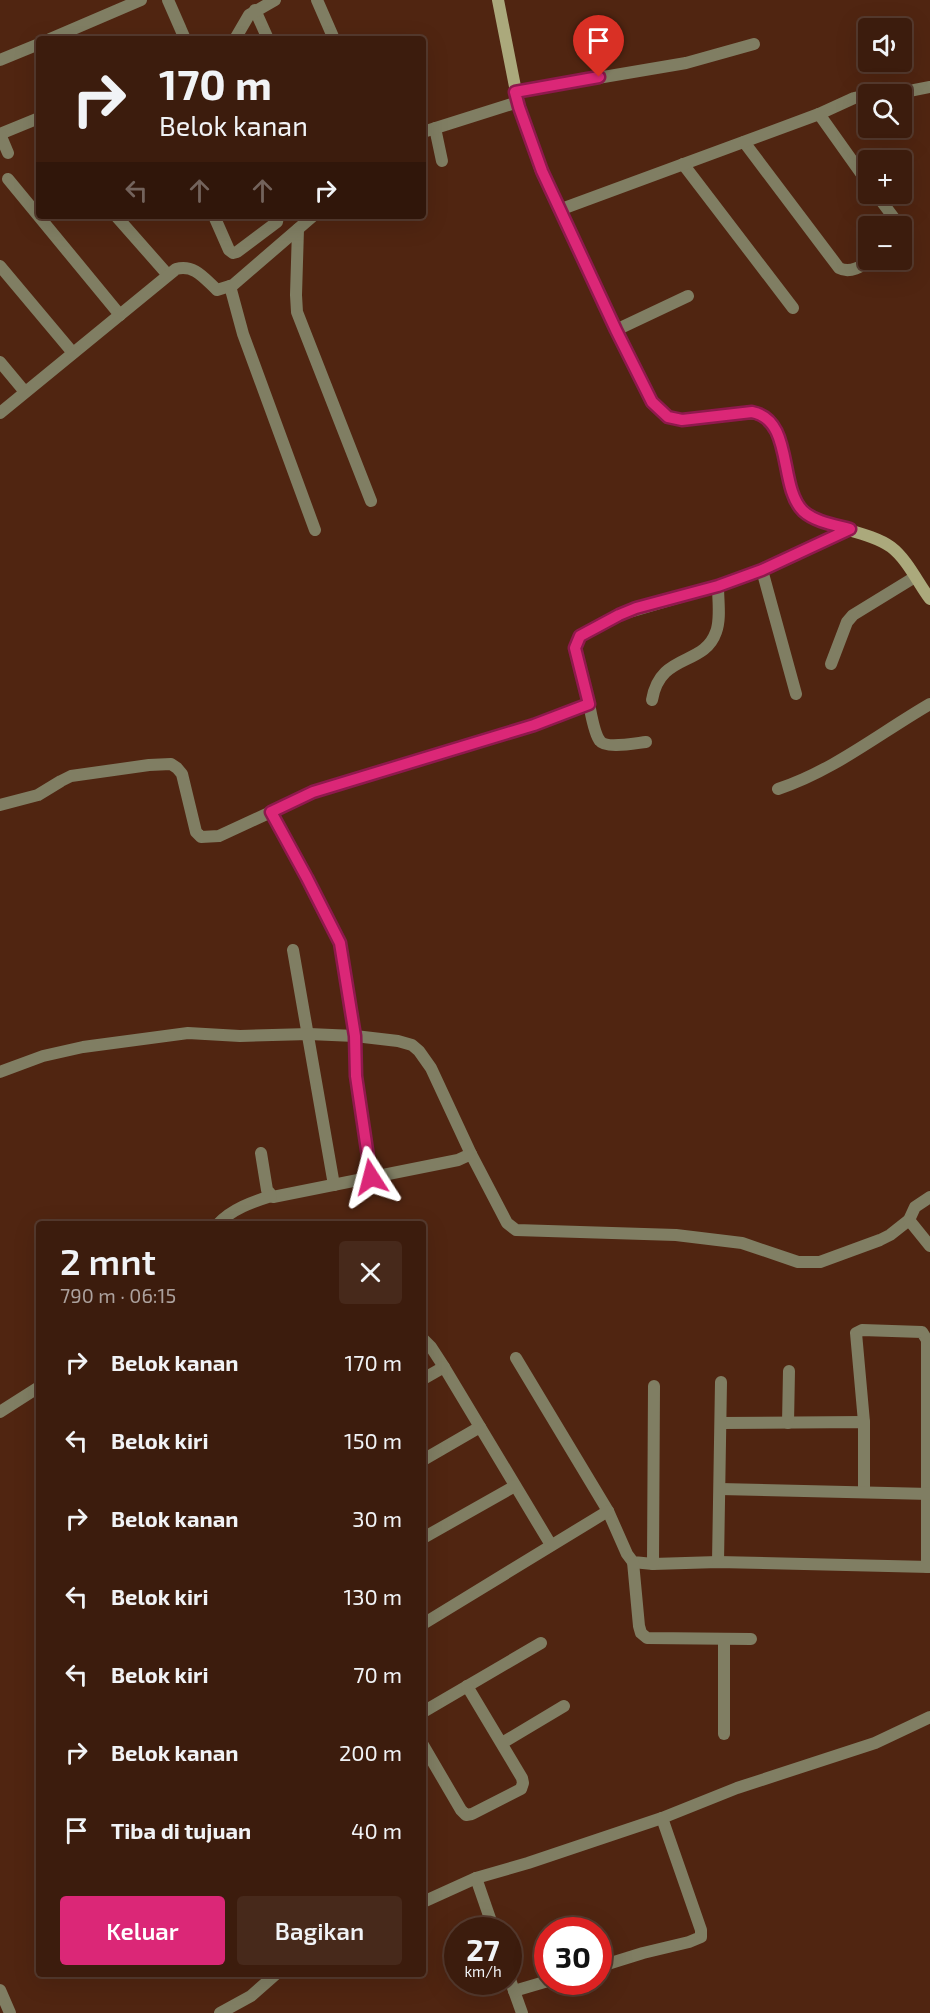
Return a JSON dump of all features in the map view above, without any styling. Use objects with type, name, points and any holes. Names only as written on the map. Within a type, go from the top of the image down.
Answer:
[{"type":"street","points":[[57,36],[141,0]]},
{"type":"street","points":[[168,0],[184,36]]},
{"type":"street","points":[[237,36],[249,15],[275,0]]},
{"type":"street","points":[[316,0],[333,36]]},
{"type":"street","points":[[498,0],[517,97],[542,171],[652,402],[662,412],[674,419],[682,420],[752,412],[761,415],[777,432],[790,485],[803,511],[821,521],[850,529],[893,549],[930,599]]},
{"type":"street","points":[[255,10],[267,36]]},
{"type":"street","points":[[442,161],[429,130],[517,97],[686,63],[754,44]]},
{"type":"street","points":[[0,60],[36,45]]},
{"type":"street","points":[[912,90],[930,87]]},
{"type":"street","points":[[560,210],[819,114],[858,97]]},
{"type":"street","points":[[819,114],[858,169]]},
{"type":"street","points":[[8,153],[0,134],[36,119]]},
{"type":"street","points":[[744,142],[839,268],[846,271],[858,267]]},
{"type":"street","points":[[683,164],[793,308]]},
{"type":"street","points":[[8,179],[36,213]]},
{"type":"street","points":[[41,219],[120,315]]},
{"type":"street","points":[[119,219],[168,275]]},
{"type":"street","points":[[215,219],[229,250],[233,253],[277,222],[278,219]]},
{"type":"street","points":[[0,413],[176,269],[185,266],[194,270],[217,290],[230,286],[310,219]]},
{"type":"street","points":[[298,229],[297,312],[371,501]]},
{"type":"street","points":[[0,266],[73,353]]},
{"type":"street","points":[[230,286],[243,334],[315,531]]},
{"type":"street","points":[[616,330],[688,296]]},
{"type":"street","points":[[0,362],[25,392]]},
{"type":"street","points":[[646,742],[609,745],[603,744],[598,737],[575,648],[580,636],[636,608],[718,586],[762,570],[850,529]]},
{"type":"street","points":[[762,570],[795,694]]},
{"type":"street","points":[[831,664],[850,618],[856,612],[915,577]]},
{"type":"street","points":[[652,700],[654,688],[662,674],[704,648],[712,640],[717,623],[718,586]]},
{"type":"street","points":[[0,805],[38,795],[71,776],[171,764],[182,774],[196,832],[201,837],[219,836],[313,792],[534,725],[589,704]]},
{"type":"street","points":[[777,789],[800,782],[831,766],[930,704]]},
{"type":"street","points":[[271,812],[340,943],[355,1036],[356,1076],[371,1177]]},
{"type":"street","points":[[293,950],[334,1185]]},
{"type":"street","points":[[0,1072],[43,1056],[84,1047],[188,1033],[240,1036],[309,1034],[355,1036],[412,1045],[431,1068],[471,1154],[507,1223],[516,1230],[687,1237],[742,1243],[809,1263],[820,1262],[880,1240],[909,1220],[915,1207],[930,1197]]},
{"type":"street","points":[[261,1152],[267,1190],[271,1196]]},
{"type":"street","points":[[221,1221],[250,1202],[271,1196],[280,1197],[458,1160],[471,1154]]},
{"type":"street","points":[[909,1220],[930,1246]]},
{"type":"street","points":[[633,1562],[929,1567],[927,1340],[922,1332],[862,1330],[856,1333],[864,1422],[864,1492]]},
{"type":"street","points":[[426,1342],[444,1367],[551,1545]]},
{"type":"street","points":[[516,1358],[608,1511],[627,1554],[633,1562],[641,1633],[647,1638],[751,1639]]},
{"type":"street","points":[[426,1377],[444,1367]]},
{"type":"street","points":[[788,1423],[789,1371]]},
{"type":"street","points":[[718,1562],[721,1382]]},
{"type":"street","points":[[653,1564],[654,1386]]},
{"type":"street","points":[[0,1412],[36,1389]]},
{"type":"street","points":[[721,1423],[864,1422]]},
{"type":"street","points":[[426,1458],[480,1427]]},
{"type":"street","points":[[426,1536],[515,1486]]},
{"type":"street","points":[[720,1489],[929,1493]]},
{"type":"street","points":[[426,1622],[608,1511]]},
{"type":"street","points":[[724,1639],[724,1734]]},
{"type":"street","points":[[426,1710],[540,1643]]},
{"type":"street","points":[[426,1750],[460,1810],[469,1815],[523,1786],[522,1778],[467,1686]]},
{"type":"street","points":[[502,1743],[564,1706]]},
{"type":"street","points":[[426,1901],[476,1878],[662,1818],[737,1788],[875,1743],[930,1717]]},
{"type":"street","points":[[612,1963],[701,1937],[701,1930],[662,1818]]},
{"type":"street","points":[[476,1878],[490,1917]]},
{"type":"street","points":[[220,2013],[241,2008],[273,1977]]},
{"type":"street","points":[[0,1990],[10,2013]]},
{"type":"street","points":[[515,1995],[522,2013]]},
{"type":"route","points":[[371,1177],[356,1076],[355,1036],[340,943],[271,812],[313,792],[534,725],[589,704],[575,648],[580,636],[636,608],[718,586],[762,570],[850,529],[821,521],[803,511],[790,485],[777,432],[761,415],[752,412],[682,420],[668,417],[652,402],[542,171],[515,92],[599,77]]}]
